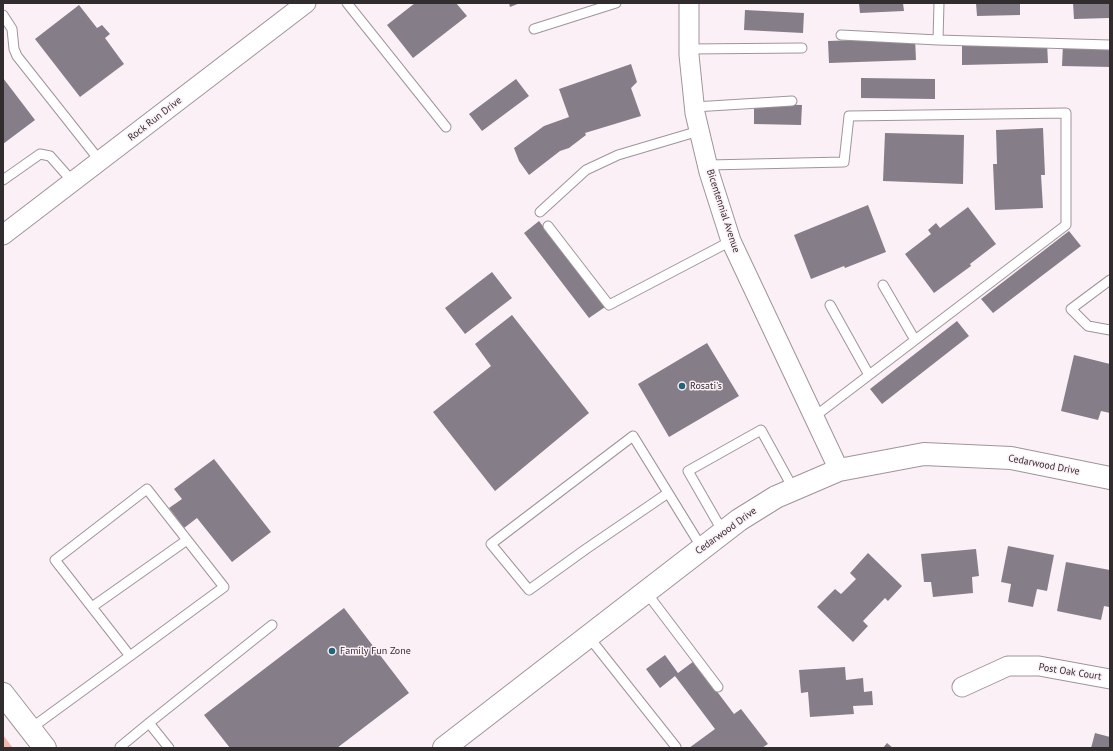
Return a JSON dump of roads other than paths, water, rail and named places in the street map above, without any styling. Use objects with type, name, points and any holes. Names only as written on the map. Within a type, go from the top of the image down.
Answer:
[{"type":"street","name":"Rock Run Drive","points":[[3,236],[306,3]]},
{"type":"street","name":"Bicentennial Avenue","points":[[689,3],[689,49],[694,107],[708,165],[731,241],[839,470]]},
{"type":"street","name":"Cedarwood Drive","points":[[444,748],[738,520],[770,501],[839,470],[924,454],[1011,458],[1110,478]]},
{"type":"street","name":"Post Oak Court","points":[[962,687],[1008,666],[1039,666],[1110,679]]},
{"type":"street","points":[[3,694],[45,748]]},
{"type":"lane","points":[[347,3],[446,127]]},
{"type":"lane","points":[[534,29],[616,3]]},
{"type":"lane","points":[[938,40],[939,3]]},
{"type":"lane","points":[[3,14],[12,29],[14,49],[17,56],[100,162]]},
{"type":"lane","points":[[841,35],[938,40],[1110,45]]},
{"type":"lane","points":[[689,49],[802,48]]},
{"type":"lane","points":[[694,107],[792,101]]},
{"type":"lane","points":[[708,165],[844,162],[849,116],[1066,113],[1066,225],[814,417]]},
{"type":"lane","points":[[540,212],[586,170],[618,155],[699,131]]},
{"type":"lane","points":[[3,180],[40,154],[50,156],[73,182]]},
{"type":"lane","points":[[548,226],[609,305],[731,241]]},
{"type":"lane","points":[[1110,280],[1072,309],[1088,326],[1110,330]]},
{"type":"lane","points":[[883,285],[915,340]]},
{"type":"lane","points":[[830,305],[869,375]]},
{"type":"lane","points":[[723,532],[688,471],[760,430],[794,490]]},
{"type":"lane","points":[[668,494],[586,549],[529,590],[491,544],[633,436],[702,548]]},
{"type":"lane","points":[[30,729],[130,656],[224,587],[147,489],[55,560],[130,656]]},
{"type":"lane","points":[[92,607],[187,540]]},
{"type":"lane","points":[[646,592],[718,687]]},
{"type":"lane","points":[[120,748],[272,625]]},
{"type":"lane","points":[[588,636],[676,747]]},
{"type":"lane","points":[[149,723],[169,748]]},
{"type":"place","name":"Rosati's","points":[[682,386]]},
{"type":"place","name":"Family Fun Zone","points":[[332,651]]}]
